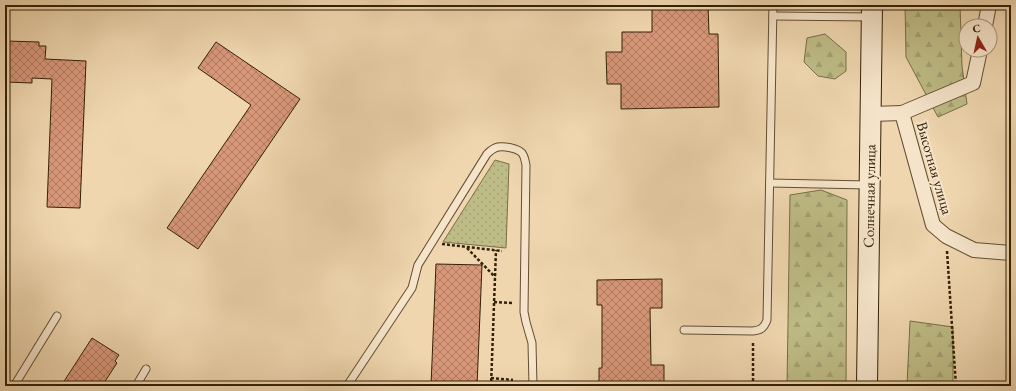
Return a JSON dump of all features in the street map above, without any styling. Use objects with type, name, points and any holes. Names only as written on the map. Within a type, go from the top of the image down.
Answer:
[{"type":"street","points":[[987,18],[989,5]]},
{"type":"street","name":"Солнечная улица","points":[[867,386],[872,11]]},
{"type":"street","points":[[902,114],[974,83],[979,58]]},
{"type":"street","name":"Высотная улица","points":[[871,114],[902,114],[933,226],[946,236],[974,250],[1011,253]]},
{"type":"lane","points":[[684,330],[759,331],[765,326],[767,320],[773,5]]},
{"type":"lane","points":[[773,16],[872,11]]},
{"type":"lane","points":[[347,386],[412,288],[418,266],[487,154],[492,149],[498,147],[505,147],[521,152],[525,158],[524,312],[532,343],[533,386]]},
{"type":"lane","points":[[770,183],[869,185]]},
{"type":"lane","points":[[14,386],[57,316]]},
{"type":"lane","points":[[136,386],[146,369]]},
{"type":"path","points":[[946,236],[956,386]]},
{"type":"path","points":[[432,243],[502,251]]},
{"type":"path","points":[[467,247],[495,276]]},
{"type":"path","points":[[490,386],[496,250]]},
{"type":"path","points":[[494,302],[514,303]]},
{"type":"path","points":[[753,331],[753,386]]},
{"type":"path","points":[[491,378],[513,380]]},
{"type":"green space","points":[[905,5],[960,5],[960,18],[958,18],[958,58],[962,58],[967,104],[938,117],[906,57]]},
{"type":"green space","points":[[825,34],[846,52],[846,71],[835,79],[818,76],[804,62],[807,38]]},
{"type":"green space","points":[[495,160],[509,164],[506,248],[443,242]]},
{"type":"green space","points":[[821,190],[847,200],[846,386],[787,386],[790,195]]},
{"type":"green space","points":[[910,321],[953,327],[953,386],[907,386]]},
{"type":"building","points":[[652,5],[708,5],[709,34],[718,34],[719,107],[621,109],[621,84],[607,84],[606,52],[622,52],[622,32],[652,32]]},
{"type":"building","points":[[6,41],[39,42],[39,46],[46,46],[45,59],[86,61],[80,208],[47,207],[52,79],[32,78],[32,83],[5,82]]},
{"type":"building","points":[[216,42],[300,99],[198,249],[167,228],[251,105],[198,68]]},
{"type":"building","points":[[436,264],[482,265],[477,386],[431,386]]},
{"type":"building","points":[[662,279],[662,308],[650,308],[651,365],[664,365],[664,386],[599,386],[599,368],[602,368],[602,305],[597,305],[597,280]]},
{"type":"building","points":[[92,338],[119,355],[115,361],[117,363],[102,386],[61,386]]}]
